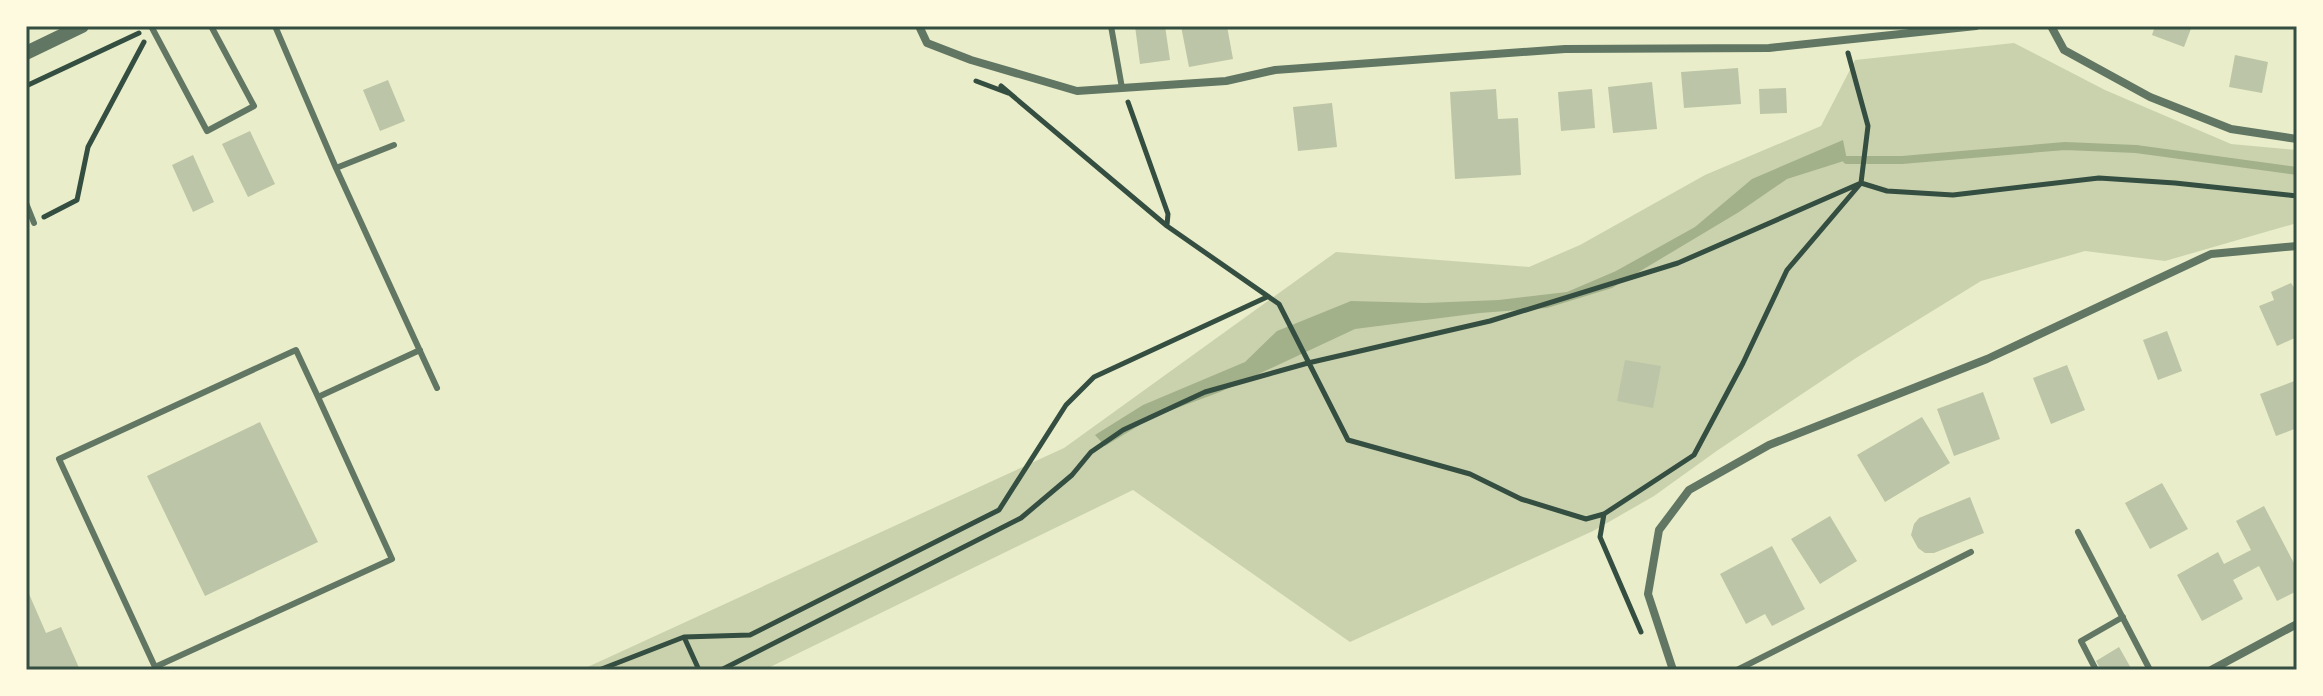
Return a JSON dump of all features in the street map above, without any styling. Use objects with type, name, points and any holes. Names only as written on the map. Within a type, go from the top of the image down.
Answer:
[{"type":"street","points":[[26,53],[82,26]]},
{"type":"street","points":[[919,26],[927,43],[971,60],[1077,91],[1226,81],[1275,70],[1550,50],[1769,48],[1976,26]]},
{"type":"street","points":[[2051,26],[2064,50],[2150,97],[2231,129],[2297,139]]},
{"type":"street","points":[[1673,670],[1648,594],[1659,530],[1689,490],[1769,445],[1987,359],[2211,254],[2297,246]]},
{"type":"street","points":[[2211,670],[2297,624]]},
{"type":"lane","points":[[152,26],[207,131],[254,106],[211,26]]},
{"type":"lane","points":[[275,26],[437,388]]},
{"type":"lane","points":[[1111,26],[1122,88]]},
{"type":"lane","points":[[336,168],[394,145]]},
{"type":"lane","points":[[26,203],[34,223]]},
{"type":"lane","points":[[296,350],[318,397],[392,559],[155,667],[59,459],[296,350]]},
{"type":"lane","points":[[318,397],[420,350]]},
{"type":"lane","points":[[2078,532],[2150,670]]},
{"type":"lane","points":[[1737,670],[1971,552]]},
{"type":"lane","points":[[2096,670],[2081,641],[2123,617]]},
{"type":"path","points":[[26,86],[152,26]]},
{"type":"path","points":[[34,223],[77,200],[88,147],[152,26]]},
{"type":"path","points":[[971,60],[1167,226],[1279,304],[1348,440],[1470,474],[1521,499],[1586,519],[1604,514],[1694,455],[1743,363],[1787,270],[1861,183],[1868,126],[1845,40]]},
{"type":"path","points":[[1122,88],[1168,214],[1167,226]]},
{"type":"path","points":[[721,670],[1021,518],[1072,475],[1091,452],[1123,430],[1205,392],[1308,363],[1490,321],[1678,263],[1861,183],[1887,191],[1953,195],[2099,178],[2297,196]]},
{"type":"path","points":[[599,670],[684,637],[750,635],[999,510],[1066,405],[1094,377],[1268,297]]},
{"type":"path","points":[[1604,514],[1600,537],[1646,643]]},
{"type":"path","points":[[684,637],[699,670]]},
{"type":"shaded area","points":[[2014,43],[2105,90],[2231,144],[2297,150],[2297,223],[2165,261],[2085,251],[1981,281],[1856,358],[1654,496],[1593,531],[1350,642],[1133,490],[764,670],[581,670],[1064,448],[1336,252],[1529,267],[1580,245],[1705,175],[1821,126],[1855,60]]},
{"type":"shaded area","points":[[1843,140],[1847,160],[1787,179],[1739,212],[1612,288],[1547,308],[1355,329],[1220,392],[1153,417],[1105,446],[1095,435],[1143,405],[1245,362],[1277,331],[1351,301],[1425,303],[1499,300],[1567,292],[1616,271],[1695,227],[1752,179]]},
{"type":"building","points":[[1135,26],[1165,26],[1170,60],[1140,64]]},
{"type":"building","points":[[1181,26],[1227,26],[1233,59],[1189,67]]},
{"type":"building","points":[[2155,26],[2192,26],[2184,47],[2152,35]]},
{"type":"building","points":[[2235,55],[2268,62],[2262,93],[2229,87]]},
{"type":"building","points":[[1738,68],[1741,104],[1684,108],[1681,72]]},
{"type":"building","points":[[388,80],[405,121],[380,131],[363,90]]},
{"type":"building","points":[[1652,82],[1657,129],[1613,133],[1608,87]]},
{"type":"building","points":[[1786,88],[1787,113],[1760,114],[1759,89]]},
{"type":"building","points":[[1496,89],[1498,119],[1518,118],[1521,175],[1455,179],[1450,92]]},
{"type":"building","points":[[1592,89],[1595,128],[1561,131],[1558,92]]},
{"type":"building","points":[[1332,103],[1337,147],[1298,151],[1293,107]]},
{"type":"building","points":[[250,131],[275,184],[248,197],[222,144]]},
{"type":"building","points":[[193,155],[214,202],[193,212],[172,165]]},
{"type":"building","points":[[2291,283],[2297,292],[2297,337],[2277,346],[2259,306],[2274,300],[2271,292]]},
{"type":"building","points":[[2167,331],[2182,371],[2158,380],[2143,340]]},
{"type":"building","points":[[1625,360],[1661,366],[1653,408],[1617,401]]},
{"type":"building","points":[[2067,365],[2085,410],[2051,424],[2033,378]]},
{"type":"building","points":[[2297,380],[2297,428],[2276,436],[2260,394]]},
{"type":"building","points":[[1983,392],[2000,439],[1954,456],[1937,409]]},
{"type":"building","points":[[1922,417],[1950,463],[1885,502],[1857,455]]},
{"type":"building","points":[[260,422],[318,542],[205,596],[147,476]]},
{"type":"building","points":[[2162,483],[2188,529],[2150,549],[2125,503]]},
{"type":"building","points":[[1970,497],[1984,533],[1934,553],[1925,553],[1918,548],[1911,535],[1919,518]]},
{"type":"building","points":[[2264,506],[2297,569],[2297,591],[2277,601],[2259,566],[2233,580],[2243,599],[2202,621],[2177,575],[2218,552],[2224,564],[2251,550],[2236,521]]},
{"type":"building","points":[[1830,516],[1857,561],[1820,584],[1791,539]]},
{"type":"building","points":[[1772,546],[1805,609],[1772,626],[1765,614],[1746,624],[1720,574]]},
{"type":"building","points":[[26,587],[46,633],[61,627],[80,670],[26,670]]},
{"type":"building","points":[[2119,647],[2132,670],[2101,670],[2096,661]]},
{"type":"waterway","points":[[1847,160],[1902,160],[2065,146],[2136,149],[2297,171]]}]
